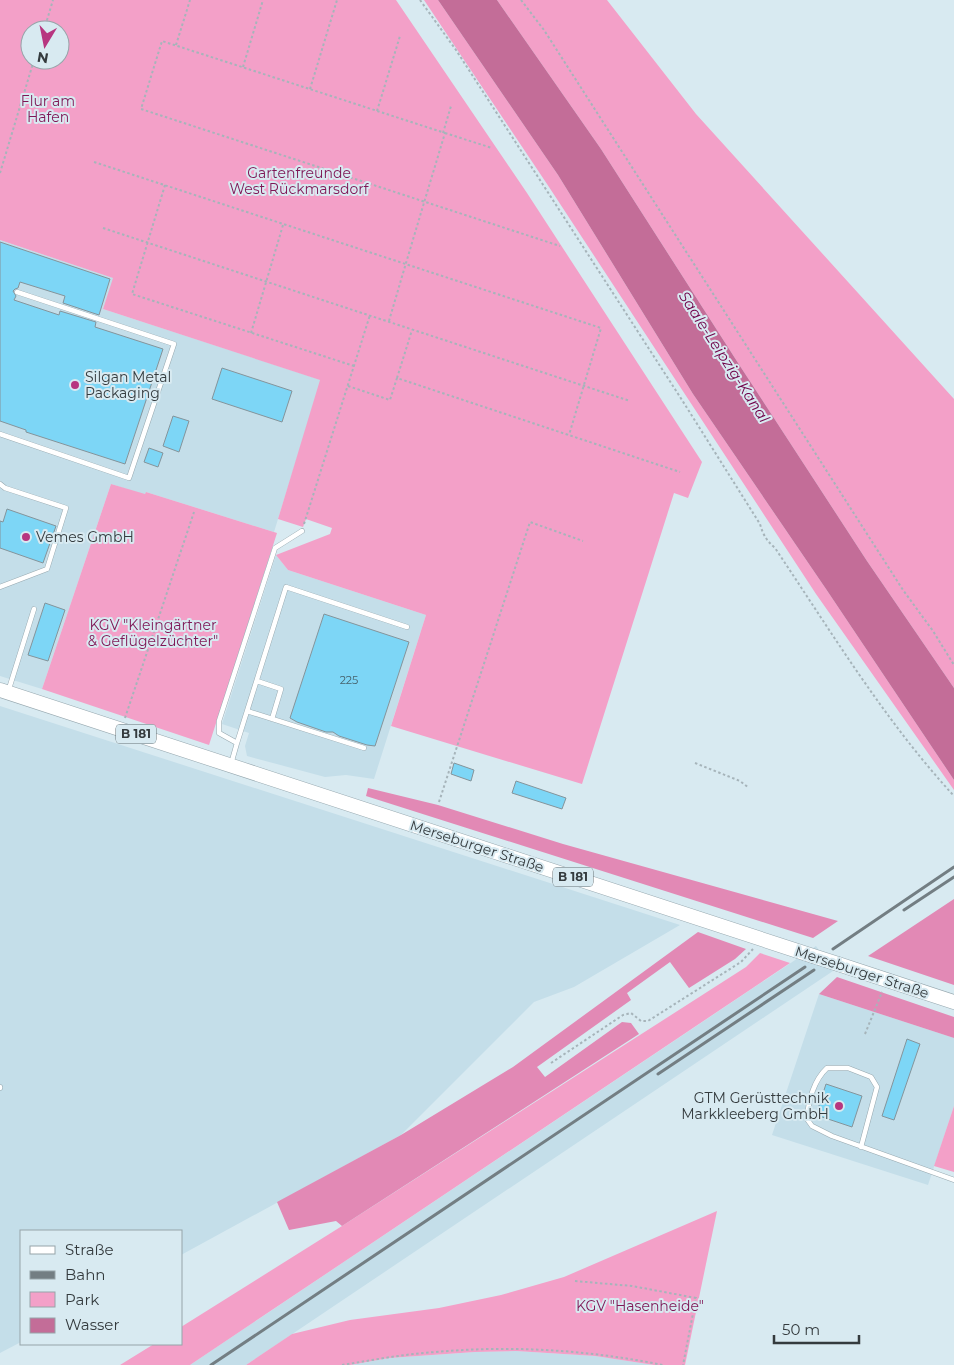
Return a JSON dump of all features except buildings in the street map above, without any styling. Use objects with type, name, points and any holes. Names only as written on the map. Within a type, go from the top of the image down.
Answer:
[{"type":"main road","name":"Merseburger Straße","points":[[4,692],[954,1002]]},
{"type":"lane","points":[[0,434],[129,478],[174,344],[17,292]]},
{"type":"lane","points":[[0,484],[5,488],[66,508],[47,569],[0,587]]},
{"type":"lane","points":[[237,743],[219,733],[220,721],[275,548],[302,532]]},
{"type":"lane","points":[[230,765],[286,587],[407,627]]},
{"type":"lane","points":[[4,692],[34,609]]},
{"type":"lane","points":[[257,681],[281,689],[272,719]]},
{"type":"lane","points":[[248,711],[364,748]]},
{"type":"lane","points":[[861,1147],[877,1087],[871,1077],[848,1068],[827,1068],[819,1075],[808,1108],[807,1119],[812,1126],[861,1147],[954,1180]]},
{"type":"path","points":[[47,20],[53,0]]},
{"type":"path","points":[[176,45],[190,0]]},
{"type":"path","points":[[243,67],[263,0]]},
{"type":"path","points":[[310,89],[337,0]]},
{"type":"path","points":[[420,0],[466,66],[672,384],[760,524],[767,541],[776,548],[872,694],[918,755],[954,796]]},
{"type":"path","points":[[521,0],[544,30],[903,590],[933,631],[954,665]]},
{"type":"path","points":[[377,111],[400,36]]},
{"type":"path","points":[[492,148],[162,40],[141,109],[560,246]]},
{"type":"path","points":[[0,173],[31,70]]},
{"type":"path","points":[[388,322],[451,106]]},
{"type":"path","points":[[94,162],[601,328],[569,435]]},
{"type":"path","points":[[165,185],[132,294],[354,366]]},
{"type":"path","points":[[251,333],[284,224]]},
{"type":"path","points":[[103,228],[630,401]]},
{"type":"path","points":[[302,532],[370,315]]},
{"type":"path","points":[[348,386],[390,400],[413,330]]},
{"type":"path","points":[[397,378],[680,472]]},
{"type":"path","points":[[121,730],[194,512]]},
{"type":"path","points":[[439,802],[530,522],[583,541]]},
{"type":"path","points":[[695,763],[740,781],[749,788]]},
{"type":"path","points":[[551,1063],[623,1015],[631,1013],[641,1021],[648,1021],[740,962],[752,951],[758,938]]},
{"type":"path","points":[[866,1034],[883,990]]},
{"type":"path","points":[[575,1280],[632,1286],[696,1298],[683,1365]]},
{"type":"path","points":[[342,1365],[436,1352],[516,1348],[605,1355],[663,1365]]},
{"type":"shaded area","points":[[0,240],[114,278],[103,309],[321,380],[274,532],[146,492],[145,495],[111,484],[42,689],[0,676]]},
{"type":"shaded area","points":[[276,555],[288,570],[426,615],[374,779],[346,775],[325,777],[247,756],[245,746],[249,733],[222,724]]},
{"type":"shaded area","points":[[0,706],[680,925],[574,987],[534,1002],[401,1135],[182,1254],[182,1230],[20,1230],[20,1343],[0,1353]]},
{"type":"shaded area","points":[[368,788],[438,805],[563,844],[838,921],[813,938],[366,796]]},
{"type":"shaded area","points":[[954,899],[954,985],[868,956]]},
{"type":"shaded area","points":[[698,932],[746,949],[735,959],[689,988],[670,962],[627,993],[631,1000],[537,1067],[545,1077],[622,1022],[631,1023],[639,1034],[342,1226],[336,1221],[289,1230],[277,1202],[401,1135],[513,1067]]},
{"type":"shaded area","points":[[816,946],[833,971],[246,1365],[190,1365]]},
{"type":"shaded area","points":[[837,977],[954,1017],[954,1038],[819,994]]},
{"type":"shaded area","points":[[819,994],[954,1038],[954,1106],[928,1185],[772,1135]]},
{"type":"shaded area","points":[[516,1351],[595,1356],[654,1365],[350,1365],[389,1358]]},
{"type":"green space","name":"Gartenfreunde West Rückmarsdorf","points":[[0,0],[396,0],[527,193],[702,462],[688,498],[674,493],[582,784],[391,726],[426,615],[288,570],[276,555],[330,534],[332,528],[306,519],[303,527],[278,519],[320,380],[103,309],[113,278],[0,240]]},
{"type":"green space","points":[[424,0],[438,0],[558,175],[693,394],[954,780],[954,790],[816,594]]},
{"type":"green space","points":[[497,0],[607,0],[696,114],[954,399],[954,688],[867,561],[601,149]]},
{"type":"green space","name":"KGV \"Kleingärtner & Geflügelzüchter\"","points":[[111,484],[145,494],[146,492],[277,533],[209,745],[42,689]]},
{"type":"green space","points":[[760,953],[790,963],[190,1365],[120,1365],[152,1345],[182,1345],[182,1326],[746,967]]},
{"type":"green space","points":[[954,1106],[954,1172],[934,1166]]},
{"type":"green space","name":"KGV \"Hasenheide\"","points":[[717,1211],[685,1365],[654,1365],[595,1356],[516,1351],[389,1358],[350,1365],[246,1365],[292,1334],[350,1320],[439,1308],[501,1295],[564,1277]]},
{"type":"water","name":"Saale-Leipzig-Kanal","points":[[438,0],[497,0],[601,149],[867,561],[954,688],[954,780],[693,394],[558,175]]},
{"type":"railway","points":[[833,949],[954,867]]},
{"type":"railway","points":[[904,910],[954,877]]},
{"type":"railway","points":[[211,1365],[805,967]]},
{"type":"railway","points":[[658,1074],[814,970]]},
{"type":"place","name":"Silgan Metal Packaging","points":[[75,385]]},
{"type":"place","name":"Vemes GmbH","points":[[26,537]]},
{"type":"place","name":"GTM Gerüsttechnik Markkleeberg GmbH","points":[[839,1106]]},
{"type":"park label","name":"Flur am Hafen","points":[[48,109]]}]
